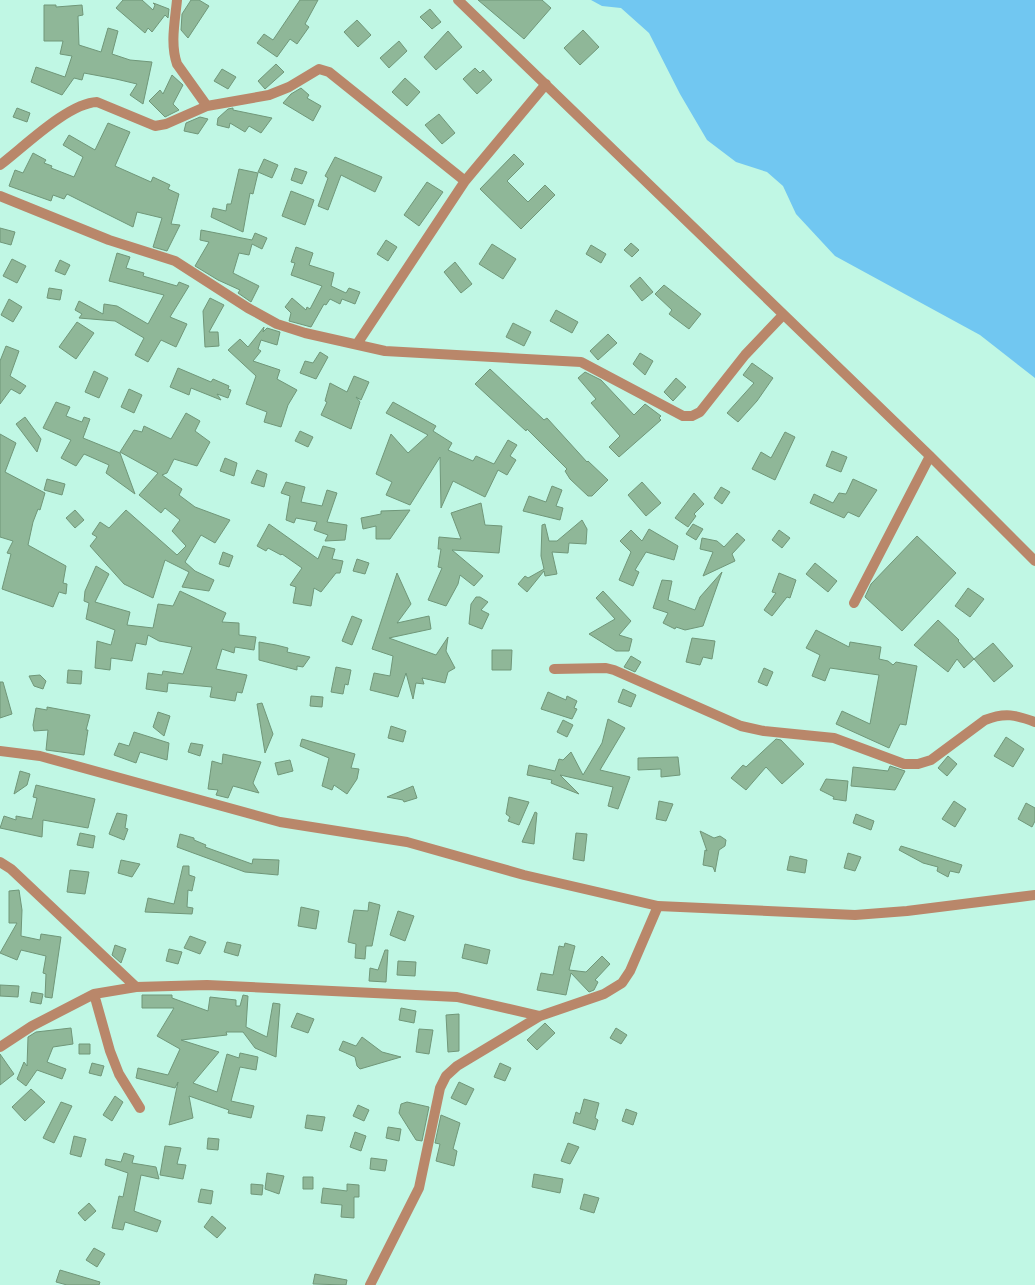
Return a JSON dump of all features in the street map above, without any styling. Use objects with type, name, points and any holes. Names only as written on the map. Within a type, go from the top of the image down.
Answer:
[{"type":"street","points":[[177,0],[174,57],[207,106]]},
{"type":"street","points":[[458,0],[930,456],[1035,561]]},
{"type":"street","points":[[0,166],[62,117],[90,102],[97,102],[155,126],[166,124],[207,106],[269,95],[289,87],[313,71],[324,70],[465,181]]},
{"type":"street","points":[[357,344],[465,181],[546,84]]},
{"type":"street","points":[[0,196],[110,240],[175,261],[248,308],[277,324],[305,333],[385,351],[581,362],[683,416],[692,416],[700,412],[745,355],[783,315]]},
{"type":"street","points":[[854,603],[930,456]]},
{"type":"street","points":[[554,669],[606,668],[614,670],[741,726],[764,731],[834,738],[904,764],[918,764],[931,760],[985,720],[994,716],[1014,714],[1035,722]]},
{"type":"street","points":[[0,751],[40,756],[280,822],[407,842],[524,875],[658,906],[855,915],[907,911],[1035,895]]},
{"type":"street","points":[[0,862],[11,869],[136,986]]},
{"type":"street","points":[[370,1285],[419,1188],[440,1088],[446,1076],[457,1066],[540,1016],[604,994],[622,983],[630,971],[658,906]]},
{"type":"street","points":[[0,1047],[32,1026],[94,994],[136,986],[206,985],[457,997],[540,1016]]},
{"type":"street","points":[[94,994],[110,1051],[119,1074],[140,1108]]},
{"type":"water","points":[[591,0],[1035,0],[1035,378],[980,335],[835,256],[796,214],[783,186],[767,172],[736,162],[707,140],[680,94],[649,33],[621,8],[602,6]]},
{"type":"building","points":[[123,0],[142,0],[153,10],[155,5],[153,3],[169,9],[168,18],[165,15],[152,32],[148,28],[145,33],[116,8]]},
{"type":"building","points":[[191,0],[199,0],[209,6],[188,38],[181,30],[182,14]]},
{"type":"building","points":[[300,0],[318,0],[305,24],[309,27],[297,44],[290,39],[277,57],[257,43],[264,34],[273,40]]},
{"type":"building","points":[[478,0],[542,0],[551,8],[524,39]]},
{"type":"building","points":[[44,5],[56,5],[56,7],[82,5],[83,15],[78,16],[79,45],[101,52],[108,28],[118,31],[112,54],[130,60],[152,62],[143,104],[130,95],[137,84],[116,79],[84,73],[82,80],[74,78],[62,95],[31,82],[36,67],[65,77],[72,56],[60,54],[63,41],[44,41]]},
{"type":"building","points":[[430,9],[441,22],[432,29],[420,17]]},
{"type":"building","points":[[357,20],[371,35],[358,47],[344,32]]},
{"type":"building","points":[[583,30],[599,47],[580,65],[564,48]]},
{"type":"building","points":[[448,31],[462,47],[436,70],[424,57]]},
{"type":"building","points":[[399,41],[407,51],[389,68],[380,58]]},
{"type":"building","points":[[276,64],[284,72],[265,89],[258,81]]},
{"type":"building","points":[[475,68],[480,73],[483,70],[492,80],[477,94],[463,79]]},
{"type":"building","points":[[222,69],[236,77],[228,89],[214,81]]},
{"type":"building","points":[[172,75],[183,85],[173,104],[179,110],[165,117],[149,101],[160,90],[163,94]]},
{"type":"building","points":[[405,78],[420,92],[407,106],[392,92]]},
{"type":"building","points":[[301,88],[309,95],[307,98],[321,106],[313,121],[283,103],[291,94]]},
{"type":"building","points":[[17,108],[30,113],[27,122],[13,117]]},
{"type":"building","points":[[233,108],[233,110],[272,118],[261,133],[249,126],[245,132],[230,123],[229,128],[217,125],[218,118],[228,109]]},
{"type":"building","points":[[439,114],[455,133],[442,144],[425,125]]},
{"type":"building","points":[[200,117],[208,119],[198,134],[184,131],[186,123]]},
{"type":"building","points":[[108,123],[130,132],[115,166],[151,182],[153,177],[170,185],[168,189],[179,194],[171,224],[180,225],[167,251],[153,247],[162,218],[137,212],[133,227],[67,194],[64,199],[53,195],[51,201],[9,186],[15,170],[23,173],[33,153],[46,160],[44,163],[52,166],[51,168],[74,177],[83,157],[63,145],[69,135],[95,150]]},
{"type":"building","points":[[514,154],[524,164],[507,181],[528,202],[545,185],[555,195],[521,229],[480,189]]},
{"type":"building","points":[[335,157],[382,177],[375,192],[341,175],[328,210],[318,206],[328,178],[325,176]]},
{"type":"building","points":[[264,159],[278,165],[272,178],[258,172]]},
{"type":"building","points":[[295,168],[307,172],[302,184],[291,180]]},
{"type":"building","points":[[239,169],[258,173],[253,194],[250,193],[243,232],[211,217],[213,208],[226,211],[227,204],[231,204]]},
{"type":"building","points":[[427,182],[443,192],[419,226],[404,215]]},
{"type":"building","points":[[291,191],[314,200],[305,225],[282,216]]},
{"type":"building","points":[[0,228],[15,232],[11,245],[0,242]]},
{"type":"building","points":[[201,230],[252,240],[255,233],[267,238],[262,249],[252,244],[249,255],[239,253],[233,273],[259,286],[251,302],[238,293],[240,290],[218,280],[195,266],[209,242],[200,240]]},
{"type":"building","points":[[386,240],[397,247],[388,261],[377,254]]},
{"type":"building","points":[[631,243],[639,250],[632,257],[624,250]]},
{"type":"building","points":[[492,244],[516,259],[503,279],[479,264]]},
{"type":"building","points":[[591,245],[606,254],[601,263],[586,254]]},
{"type":"building","points":[[296,247],[313,253],[309,265],[334,273],[331,286],[346,293],[349,288],[360,292],[355,304],[342,299],[340,304],[330,299],[326,305],[324,304],[311,327],[289,321],[291,313],[285,307],[292,298],[306,310],[307,307],[310,309],[322,286],[291,275],[295,263],[291,262]]},
{"type":"building","points":[[117,253],[130,257],[126,268],[144,273],[143,276],[177,286],[179,282],[189,286],[170,317],[187,324],[176,347],[161,340],[148,362],[135,355],[144,338],[115,321],[79,318],[82,314],[75,310],[79,301],[103,314],[104,304],[117,306],[148,324],[164,295],[109,281]]},
{"type":"building","points":[[12,259],[26,266],[17,283],[3,276]]},
{"type":"building","points":[[60,260],[70,265],[65,275],[55,271]]},
{"type":"building","points":[[455,262],[472,284],[461,293],[444,272]]},
{"type":"building","points":[[640,277],[653,292],[642,301],[630,286]]},
{"type":"building","points":[[664,285],[701,314],[689,329],[669,314],[672,310],[655,294]]},
{"type":"building","points":[[49,288],[62,290],[60,300],[47,298]]},
{"type":"building","points":[[210,298],[224,305],[209,332],[218,332],[219,346],[205,347],[203,311]]},
{"type":"building","points":[[9,299],[22,307],[13,322],[1,315]]},
{"type":"building","points":[[556,310],[578,322],[572,333],[550,321]]},
{"type":"building","points":[[77,322],[94,333],[76,359],[59,347]]},
{"type":"building","points":[[513,323],[531,332],[524,346],[506,337]]},
{"type":"building","points":[[264,327],[263,332],[267,328],[280,332],[277,345],[261,340],[258,349],[261,351],[253,361],[280,370],[277,379],[297,390],[288,405],[281,427],[264,422],[267,412],[246,404],[256,376],[228,350],[240,339],[248,347]]},
{"type":"building","points":[[608,334],[617,343],[598,360],[590,351]]},
{"type":"building","points":[[6,346],[19,351],[10,376],[26,386],[20,394],[11,389],[0,404],[0,361]]},
{"type":"building","points":[[320,352],[328,357],[316,379],[300,373],[305,361],[313,363]]},
{"type":"building","points":[[640,353],[653,361],[645,375],[633,364]]},
{"type":"building","points":[[752,363],[773,378],[757,401],[738,422],[727,413],[754,383],[743,375]]},
{"type":"building","points":[[178,368],[211,382],[213,379],[229,386],[228,389],[231,390],[228,398],[217,394],[221,400],[191,388],[189,395],[170,387]]},
{"type":"building","points":[[490,369],[544,420],[547,418],[587,462],[608,480],[592,496],[588,496],[570,479],[565,471],[567,469],[527,429],[526,431],[475,384]]},
{"type":"building","points":[[94,371],[108,378],[99,398],[85,392]]},
{"type":"building","points":[[585,372],[601,380],[634,415],[645,404],[661,416],[659,418],[661,420],[619,457],[609,447],[620,436],[591,403],[596,399],[578,378]]},
{"type":"building","points":[[354,376],[369,382],[361,400],[356,397],[360,402],[351,429],[321,415],[327,402],[325,401],[330,383],[347,392]]},
{"type":"building","points":[[676,378],[686,387],[673,401],[664,392]]},
{"type":"building","points":[[129,389],[142,395],[134,413],[121,407]]},
{"type":"building","points":[[56,402],[70,407],[66,416],[82,422],[84,417],[90,419],[83,438],[120,453],[135,494],[106,473],[109,465],[84,454],[76,466],[61,458],[71,440],[43,428]]},
{"type":"building","points":[[393,402],[436,426],[433,431],[452,443],[448,450],[473,461],[476,456],[494,464],[508,440],[517,445],[510,456],[516,460],[507,475],[498,470],[485,497],[453,481],[441,508],[440,457],[410,505],[386,495],[392,482],[376,474],[391,434],[408,453],[428,435],[386,413]]},
{"type":"building","points":[[186,413],[200,421],[195,431],[210,442],[197,466],[174,459],[167,473],[162,475],[182,489],[179,495],[195,507],[230,520],[215,543],[201,535],[185,562],[195,571],[214,580],[209,591],[182,587],[189,572],[165,560],[153,598],[124,584],[90,546],[97,537],[92,534],[100,522],[109,528],[126,510],[177,555],[186,546],[172,531],[180,520],[165,508],[161,513],[139,495],[158,473],[120,452],[134,430],[142,432],[144,426],[171,439]]},
{"type":"building","points":[[25,417],[41,439],[37,452],[16,424]]},
{"type":"building","points":[[300,431],[313,437],[308,447],[295,441]]},
{"type":"building","points":[[785,432],[795,437],[775,480],[752,469],[761,452],[771,458]]},
{"type":"building","points":[[0,434],[16,443],[5,472],[45,493],[40,510],[38,509],[33,522],[28,545],[66,566],[63,583],[67,584],[66,594],[59,592],[53,607],[2,589],[11,554],[7,553],[13,541],[0,537]]},
{"type":"building","points":[[832,451],[847,457],[841,472],[826,466]]},
{"type":"building","points":[[225,458],[237,463],[234,476],[220,471]]},
{"type":"building","points":[[257,470],[267,474],[264,487],[251,483]]},
{"type":"building","points":[[47,479],[65,484],[62,495],[44,490]]},
{"type":"building","points":[[853,479],[877,490],[859,517],[848,512],[844,518],[810,503],[814,494],[833,503],[839,493],[846,494]]},
{"type":"building","points":[[286,482],[305,487],[301,502],[322,506],[327,490],[337,493],[327,522],[347,525],[345,540],[325,541],[328,535],[314,530],[317,522],[296,518],[294,523],[286,520],[290,496],[281,493]]},
{"type":"building","points":[[642,482],[661,503],[646,516],[628,495]]},
{"type":"building","points":[[552,486],[562,490],[556,506],[563,508],[560,520],[523,511],[529,496],[546,502]]},
{"type":"building","points":[[721,487],[730,492],[722,504],[714,498]]},
{"type":"building","points":[[694,493],[704,504],[694,514],[696,516],[688,527],[675,518]]},
{"type":"building","points":[[481,503],[485,525],[502,526],[499,553],[452,550],[483,576],[474,586],[460,575],[458,584],[446,606],[428,600],[442,568],[438,567],[441,549],[438,549],[439,537],[461,539],[451,513]]},
{"type":"building","points":[[75,510],[84,520],[75,528],[66,518]]},
{"type":"building","points":[[410,510],[390,539],[376,539],[376,526],[363,529],[361,518],[381,514],[381,511]]},
{"type":"building","points":[[582,520],[587,529],[586,544],[569,543],[568,553],[552,552],[557,574],[545,576],[544,571],[527,592],[518,584],[525,576],[528,578],[544,569],[541,556],[542,525],[545,524],[549,541],[557,541]]},
{"type":"building","points":[[269,524],[318,559],[323,546],[335,549],[332,559],[343,561],[340,573],[336,573],[321,592],[314,588],[311,606],[293,603],[296,587],[290,585],[302,568],[282,554],[268,548],[266,551],[257,546]]},
{"type":"building","points":[[693,524],[703,529],[696,540],[686,534]]},
{"type":"building","points":[[649,529],[678,546],[674,560],[646,552],[635,570],[639,572],[633,586],[619,580],[631,552],[620,541],[631,530],[642,541]]},
{"type":"building","points":[[779,530],[790,538],[782,548],[772,540]]},
{"type":"building","points":[[737,533],[745,540],[732,554],[735,561],[703,576],[713,552],[700,549],[702,538],[717,541],[724,547]]},
{"type":"building","points":[[917,536],[956,573],[902,631],[865,597],[871,584]]},
{"type":"building","points":[[223,552],[233,556],[229,567],[219,564]]},
{"type":"building","points":[[357,559],[369,563],[365,574],[353,571]]},
{"type":"building","points":[[815,563],[837,581],[828,592],[806,574]]},
{"type":"building","points":[[96,566],[109,574],[95,602],[130,612],[127,625],[153,628],[158,604],[173,606],[180,591],[226,613],[222,622],[239,623],[239,635],[256,637],[254,650],[235,647],[234,653],[222,649],[216,669],[247,675],[242,693],[237,692],[235,701],[210,697],[212,687],[168,683],[167,692],[146,689],[148,673],[162,675],[163,671],[183,674],[192,647],[159,641],[148,635],[146,645],[136,643],[132,661],[111,658],[110,670],[95,668],[97,641],[111,645],[115,630],[86,619],[89,603],[84,601],[85,591]]},
{"type":"building","points":[[722,572],[703,626],[685,630],[676,627],[675,629],[663,623],[668,613],[653,608],[662,580],[672,581],[668,600],[695,610],[700,597]]},
{"type":"building","points":[[397,573],[411,604],[397,623],[429,616],[431,629],[389,638],[436,655],[448,637],[446,651],[455,668],[448,672],[445,683],[422,678],[424,684],[416,683],[413,699],[406,673],[398,697],[370,690],[374,673],[390,676],[393,656],[372,649]]},
{"type":"building","points":[[779,573],[796,580],[790,598],[787,597],[772,616],[764,610],[776,593],[772,592]]},
{"type":"building","points":[[968,588],[984,599],[970,617],[955,606]]},
{"type":"building","points":[[603,591],[631,621],[619,635],[632,639],[629,651],[616,651],[589,634],[615,619],[596,598]]},
{"type":"building","points":[[476,597],[480,597],[488,602],[481,610],[489,614],[482,629],[469,624],[471,604]]},
{"type":"building","points":[[352,616],[362,620],[352,645],[342,641]]},
{"type":"building","points":[[938,620],[959,640],[974,659],[964,668],[957,659],[948,672],[914,645]]},
{"type":"building","points":[[816,630],[849,647],[850,642],[881,647],[879,659],[888,661],[893,665],[896,662],[917,666],[906,725],[900,724],[889,748],[836,724],[842,711],[870,724],[879,675],[830,668],[825,681],[812,676],[820,655],[806,648]]},
{"type":"building","points":[[692,638],[715,641],[712,659],[703,657],[700,665],[686,662]]},
{"type":"building","points":[[259,642],[288,648],[287,652],[310,657],[303,667],[297,666],[297,670],[259,660]]},
{"type":"building","points":[[993,643],[1013,666],[994,682],[974,659]]},
{"type":"building","points":[[492,650],[512,650],[511,670],[492,670]]},
{"type":"building","points":[[631,656],[641,662],[635,672],[624,667]]},
{"type":"building","points":[[336,667],[351,670],[348,685],[345,684],[343,694],[331,692]]},
{"type":"building","points":[[764,668],[773,672],[767,686],[758,682]]},
{"type":"building","points":[[68,670],[82,671],[81,684],[67,683]]},
{"type":"building","points":[[40,675],[46,681],[43,689],[34,686],[29,676]]},
{"type":"building","points":[[0,682],[3,682],[12,714],[0,718]]},
{"type":"building","points":[[623,689],[636,695],[631,707],[618,702]]},
{"type":"building","points":[[548,692],[566,700],[567,696],[577,701],[574,708],[577,709],[572,719],[541,709]]},
{"type":"building","points":[[311,696],[323,697],[322,707],[310,706]]},
{"type":"building","points":[[262,703],[273,734],[265,753],[257,704]]},
{"type":"building","points":[[47,707],[90,715],[86,730],[88,730],[84,755],[46,750],[48,730],[34,731],[33,725],[36,708],[47,710]]},
{"type":"building","points":[[158,712],[170,716],[164,736],[153,727]]},
{"type":"building","points":[[608,719],[625,728],[600,770],[630,777],[618,809],[608,806],[613,787],[560,775],[579,794],[551,783],[552,780],[527,775],[529,765],[555,771],[559,759],[563,760],[571,752],[583,775],[602,743]]},
{"type":"building","points":[[563,720],[573,725],[567,737],[557,732]]},
{"type":"building","points":[[391,726],[406,731],[403,742],[388,738]]},
{"type":"building","points":[[134,732],[169,743],[167,760],[140,752],[136,763],[114,755],[119,743],[129,746]]},
{"type":"building","points":[[1006,737],[1024,749],[1013,767],[994,756]]},
{"type":"building","points":[[302,739],[355,754],[351,768],[359,769],[357,779],[347,794],[334,785],[332,790],[322,786],[329,758],[300,746]]},
{"type":"building","points":[[776,739],[781,740],[804,764],[782,784],[766,767],[746,790],[731,778],[743,765],[746,767]]},
{"type":"building","points":[[191,743],[203,745],[200,756],[188,752]]},
{"type":"building","points":[[223,754],[261,762],[253,783],[259,793],[233,786],[228,798],[216,795],[218,790],[208,789],[212,761],[222,764]]},
{"type":"building","points":[[948,756],[957,764],[947,776],[938,768]]},
{"type":"building","points":[[678,757],[680,775],[661,777],[661,769],[638,770],[638,758]]},
{"type":"building","points":[[290,760],[293,771],[278,775],[275,763]]},
{"type":"building","points":[[890,766],[905,771],[895,790],[851,786],[853,767],[888,771]]},
{"type":"building","points":[[20,771],[30,774],[27,785],[14,794]]},
{"type":"building","points":[[826,779],[848,781],[846,801],[833,799],[834,797],[820,790]]},
{"type":"building","points":[[36,785],[95,799],[88,828],[43,820],[42,837],[0,828],[4,816],[16,820],[16,816],[32,819],[37,798],[33,797]]},
{"type":"building","points":[[413,786],[417,798],[404,802],[403,800],[387,797]]},
{"type":"building","points":[[509,797],[529,802],[519,825],[508,821],[510,817],[506,814]]},
{"type":"building","points":[[659,801],[673,804],[666,821],[656,819]]},
{"type":"building","points":[[954,801],[966,809],[955,827],[942,819]]},
{"type":"building","points":[[1026,803],[1035,808],[1035,821],[1032,827],[1018,819]]},
{"type":"building","points":[[535,812],[537,813],[534,844],[522,842]]},
{"type":"building","points":[[117,813],[127,815],[125,828],[128,829],[124,840],[109,834]]},
{"type":"building","points":[[856,814],[874,821],[871,830],[853,823]]},
{"type":"building","points":[[700,831],[714,838],[720,836],[726,840],[725,846],[719,850],[715,872],[713,867],[703,865],[705,850],[707,851]]},
{"type":"building","points":[[80,833],[95,836],[93,848],[77,845]]},
{"type":"building","points":[[576,833],[587,834],[584,861],[573,859]]},
{"type":"building","points":[[180,834],[194,838],[194,840],[206,845],[205,847],[252,864],[253,859],[279,860],[278,875],[245,872],[177,847]]},
{"type":"building","points":[[901,846],[962,865],[959,873],[950,871],[948,877],[937,871],[938,867],[923,863],[899,850]]},
{"type":"building","points":[[848,853],[861,857],[855,871],[844,868]]},
{"type":"building","points":[[790,856],[807,860],[805,873],[787,870]]},
{"type":"building","points":[[121,860],[140,864],[132,877],[118,873]]},
{"type":"building","points":[[183,866],[189,866],[189,875],[195,877],[192,891],[188,890],[187,907],[193,908],[192,914],[145,912],[148,898],[174,904]]},
{"type":"building","points":[[70,870],[89,872],[85,894],[67,892]]},
{"type":"building","points":[[19,890],[22,910],[21,936],[40,940],[41,934],[61,937],[52,998],[45,997],[46,974],[43,973],[46,956],[21,950],[17,960],[0,953],[17,923],[9,923],[9,891]]},
{"type":"building","points":[[369,902],[380,905],[372,946],[366,946],[365,959],[355,958],[356,944],[348,942],[354,910],[368,911]]},
{"type":"building","points":[[301,907],[319,911],[316,929],[298,926]]},
{"type":"building","points":[[398,911],[414,916],[405,941],[390,935]]},
{"type":"building","points":[[190,936],[206,942],[200,954],[184,948]]},
{"type":"building","points":[[227,942],[241,945],[238,956],[224,952]]},
{"type":"building","points":[[565,943],[575,946],[569,970],[586,972],[602,956],[610,964],[595,980],[598,982],[594,990],[589,992],[571,973],[566,995],[537,990],[541,973],[553,975],[559,946],[564,947]]},
{"type":"building","points":[[465,944],[490,950],[487,964],[462,958]]},
{"type":"building","points":[[115,945],[126,949],[121,963],[112,955]]},
{"type":"building","points":[[169,949],[182,952],[178,964],[166,961]]},
{"type":"building","points":[[385,950],[388,950],[386,982],[369,981],[370,968],[378,970]]},
{"type":"building","points":[[398,961],[416,962],[415,976],[397,975]]},
{"type":"building","points":[[0,985],[19,986],[18,997],[0,996]]},
{"type":"building","points":[[32,992],[43,994],[41,1004],[30,1002]]},
{"type":"building","points":[[142,995],[172,995],[172,998],[208,1011],[210,997],[236,1000],[236,1006],[240,1006],[243,995],[248,996],[246,1027],[267,1037],[273,1003],[280,1004],[276,1057],[255,1048],[243,1032],[226,1032],[227,1035],[181,1040],[219,1052],[193,1083],[217,1092],[227,1054],[239,1058],[240,1053],[258,1057],[256,1070],[240,1067],[231,1101],[254,1106],[251,1118],[228,1113],[229,1110],[189,1096],[193,1118],[169,1125],[178,1082],[175,1088],[136,1078],[138,1068],[168,1075],[180,1049],[157,1036],[174,1008],[142,1008]]},
{"type":"building","points":[[401,1008],[416,1011],[414,1023],[399,1020]]},
{"type":"building","points":[[297,1013],[314,1019],[308,1033],[291,1027]]},
{"type":"building","points":[[459,1014],[459,1051],[448,1052],[446,1015]]},
{"type":"building","points":[[545,1023],[555,1033],[537,1050],[527,1040]]},
{"type":"building","points":[[71,1028],[73,1044],[53,1047],[47,1062],[66,1069],[62,1079],[37,1070],[26,1086],[17,1079],[24,1062],[27,1066],[28,1037],[36,1032]]},
{"type":"building","points":[[616,1028],[627,1035],[621,1044],[610,1038]]},
{"type":"building","points":[[419,1029],[433,1030],[429,1054],[416,1052]]},
{"type":"building","points":[[362,1037],[382,1052],[401,1057],[360,1069],[357,1066],[355,1057],[339,1050],[343,1041],[356,1046]]},
{"type":"building","points":[[79,1044],[90,1044],[90,1054],[79,1054]]},
{"type":"building","points":[[0,1054],[14,1074],[0,1085]]},
{"type":"building","points":[[92,1063],[104,1066],[101,1076],[89,1073]]},
{"type":"building","points":[[500,1063],[511,1068],[505,1081],[494,1077]]},
{"type":"building","points":[[459,1082],[474,1089],[466,1105],[451,1098]]},
{"type":"building","points":[[31,1089],[45,1102],[25,1121],[12,1107]]},
{"type":"building","points":[[115,1096],[123,1102],[112,1121],[103,1115]]},
{"type":"building","points":[[584,1099],[599,1103],[595,1118],[598,1120],[595,1130],[573,1123],[576,1112],[580,1114]]},
{"type":"building","points":[[61,1102],[72,1106],[54,1143],[43,1138]]},
{"type":"building","points":[[407,1102],[429,1107],[422,1141],[416,1140],[399,1113],[401,1104]]},
{"type":"building","points":[[358,1105],[369,1110],[364,1121],[353,1116]]},
{"type":"building","points":[[626,1109],[637,1113],[633,1125],[622,1121]]},
{"type":"building","points":[[307,1115],[325,1117],[322,1131],[305,1128]]},
{"type":"building","points":[[441,1115],[460,1123],[453,1149],[457,1151],[454,1166],[436,1161],[440,1144],[435,1143]]},
{"type":"building","points":[[388,1127],[401,1129],[399,1141],[386,1138]]},
{"type":"building","points":[[355,1132],[366,1136],[361,1151],[350,1147]]},
{"type":"building","points":[[74,1136],[86,1139],[81,1157],[70,1154]]},
{"type":"building","points":[[208,1138],[219,1139],[218,1150],[207,1149]]},
{"type":"building","points":[[568,1143],[579,1147],[570,1164],[561,1161]]},
{"type":"building","points":[[165,1146],[181,1148],[177,1164],[186,1165],[183,1179],[160,1175]]},
{"type":"building","points":[[124,1153],[134,1156],[132,1163],[156,1167],[159,1179],[141,1175],[134,1211],[161,1221],[157,1232],[125,1222],[123,1230],[112,1228],[119,1196],[123,1197],[128,1173],[105,1165],[106,1159],[121,1162]]},
{"type":"building","points":[[371,1158],[387,1160],[385,1171],[370,1169]]},
{"type":"building","points":[[267,1173],[284,1176],[279,1194],[265,1189]]},
{"type":"building","points":[[534,1174],[563,1179],[560,1193],[532,1187]]},
{"type":"building","points":[[303,1177],[313,1177],[313,1189],[303,1189]]},
{"type":"building","points":[[251,1184],[263,1185],[262,1195],[251,1194]]},
{"type":"building","points":[[347,1184],[359,1185],[359,1197],[354,1197],[354,1218],[341,1217],[342,1205],[321,1203],[323,1188],[347,1191]]},
{"type":"building","points":[[201,1189],[213,1191],[211,1204],[198,1202]]},
{"type":"building","points":[[584,1194],[599,1198],[594,1213],[580,1209]]},
{"type":"building","points":[[89,1203],[96,1211],[85,1221],[78,1213]]},
{"type":"building","points":[[212,1216],[226,1228],[217,1238],[204,1227]]},
{"type":"building","points":[[94,1248],[105,1254],[97,1267],[86,1260]]},
{"type":"building","points":[[60,1270],[100,1282],[99,1285],[67,1285],[56,1282]]},
{"type":"building","points":[[315,1274],[347,1280],[346,1285],[313,1284]]}]
